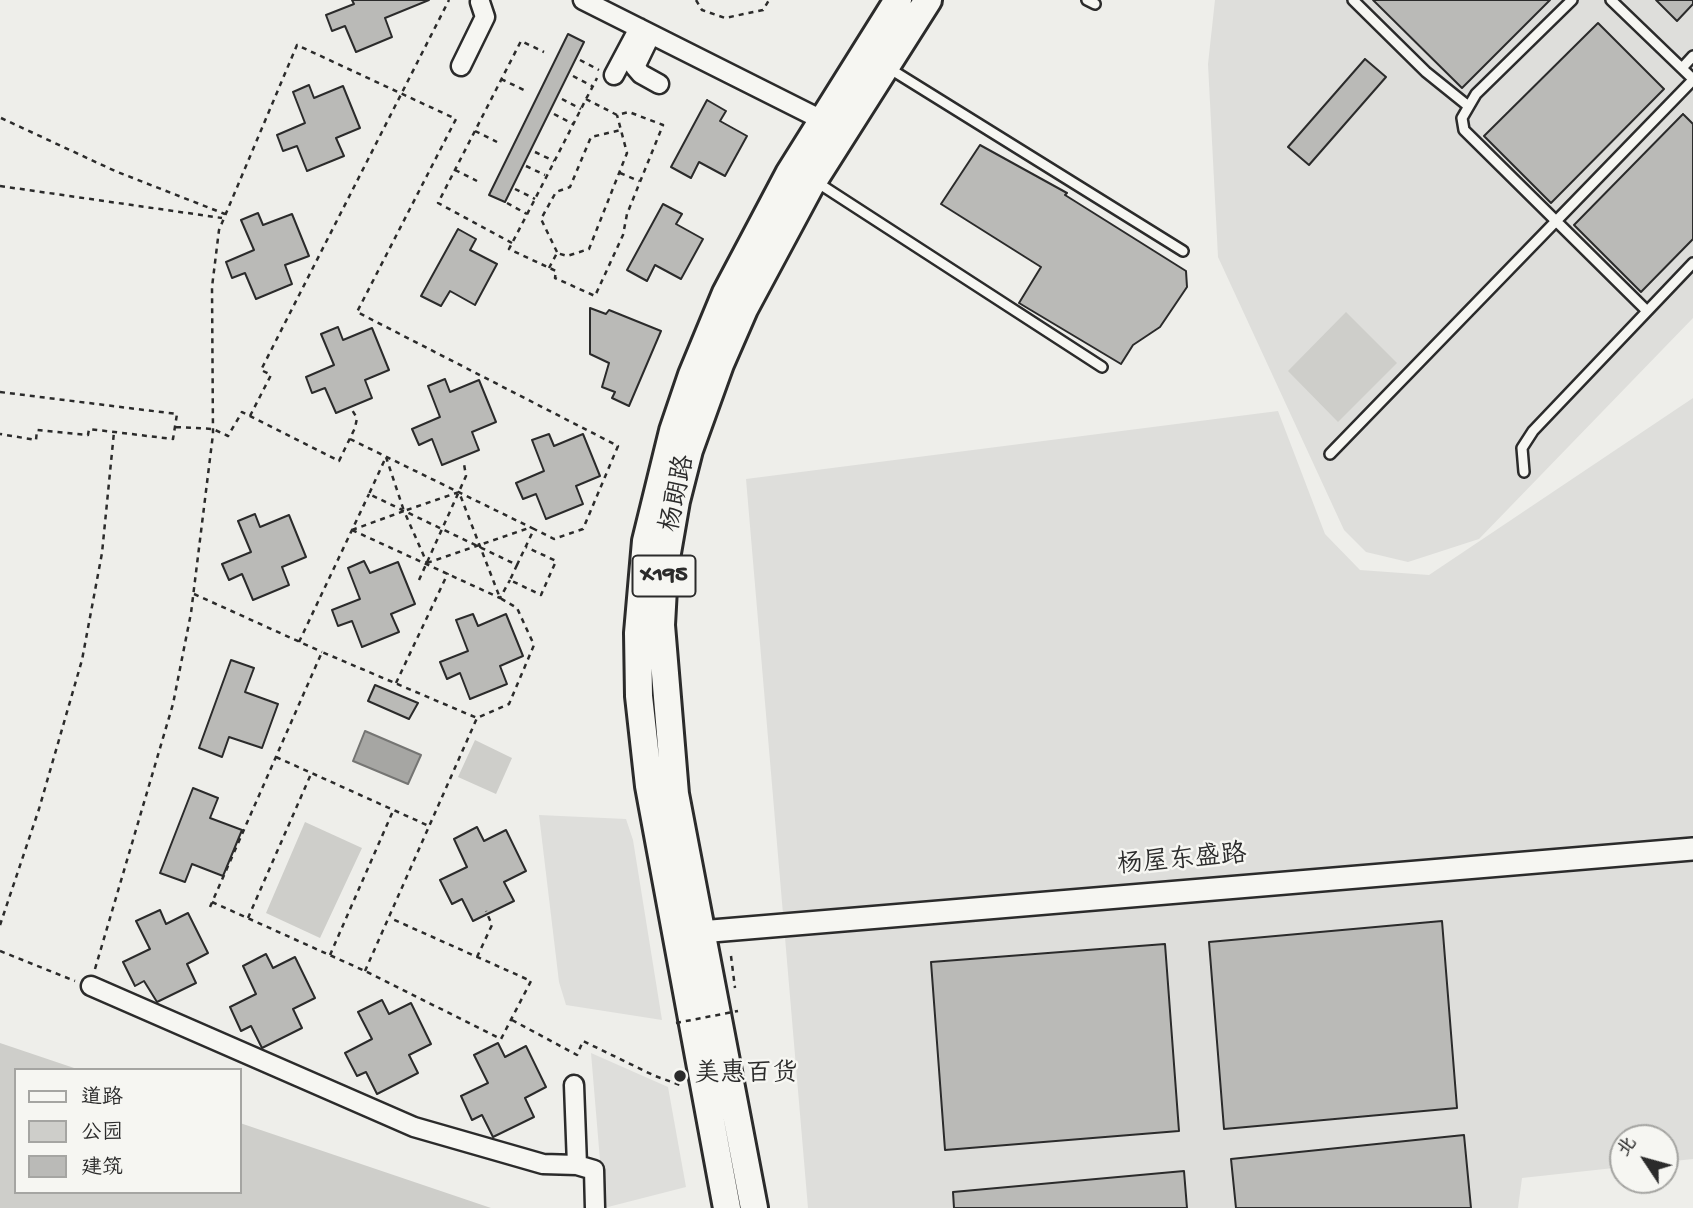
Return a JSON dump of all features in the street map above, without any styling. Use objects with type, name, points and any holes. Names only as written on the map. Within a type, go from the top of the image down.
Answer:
[{"type":"main road","name":"杨朗路","points":[[727,1208],[703,1082],[668,739],[661,625],[664,570],[676,501],[704,406],[744,309],[814,180],[833,126],[898,0]]},
{"type":"main road","name":"杨朗路","points":[[754,1208],[688,933],[649,786],[639,696],[638,633],[646,541],[673,431],[692,375],[726,293],[784,184],[885,66],[928,0]]},
{"type":"street","points":[[583,0],[833,126]]},
{"type":"street","points":[[461,66],[485,17],[478,1]]},
{"type":"street","points":[[614,75],[645,31]]},
{"type":"street","points":[[645,31],[635,67],[641,74],[659,83]]},
{"type":"street","name":"杨屋东盛路","points":[[688,933],[1693,849]]},
{"type":"street","points":[[91,986],[414,1127],[543,1164],[577,1165],[594,1170],[595,1208]]},
{"type":"street","points":[[574,1085],[577,1165]]},
{"type":"lane","points":[[1353,0],[1426,72],[1467,105]]},
{"type":"lane","points":[[1572,0],[1467,105],[1462,118],[1464,130],[1646,310]]},
{"type":"lane","points":[[1330,454],[1693,79],[1611,0]]},
{"type":"lane","points":[[1682,68],[1693,56]]},
{"type":"lane","points":[[885,66],[1183,251]]},
{"type":"lane","points":[[814,180],[1102,367]]},
{"type":"lane","points":[[1524,472],[1522,448],[1533,431],[1693,263]]},
{"type":"path","points":[[250,416],[271,375],[261,370],[449,0]]},
{"type":"path","points":[[696,0],[702,10],[725,18],[763,9],[769,0]]},
{"type":"path","points":[[512,243],[438,203],[521,41],[544,52]]},
{"type":"path","points":[[0,951],[91,986],[173,704],[193,594],[213,429],[214,255],[224,216],[297,44],[456,119],[357,312],[618,446],[583,529],[554,539],[350,439]]},
{"type":"path","points":[[580,60],[604,72],[586,99],[509,249],[556,271],[555,278],[595,296],[623,235],[627,214],[663,125],[629,112],[617,115],[586,99]]},
{"type":"path","points":[[573,76],[593,86]]},
{"type":"path","points":[[501,79],[524,90]]},
{"type":"path","points":[[562,99],[581,109]]},
{"type":"path","points":[[554,114],[573,124]]},
{"type":"path","points":[[617,115],[621,130],[627,153],[589,249],[567,256],[557,253],[541,219],[556,192],[570,187],[591,137],[621,130]]},
{"type":"path","points":[[1,118],[126,176],[224,216]]},
{"type":"path","points":[[475,131],[497,142]]},
{"type":"path","points":[[534,152],[554,162]]},
{"type":"path","points":[[526,166],[547,176]]},
{"type":"path","points":[[455,170],[477,181]]},
{"type":"path","points":[[620,173],[640,182]]},
{"type":"path","points":[[0,186],[224,216]]},
{"type":"path","points":[[515,189],[535,199]]},
{"type":"path","points":[[507,203],[527,214]]},
{"type":"path","points":[[549,268],[557,253]]},
{"type":"path","points":[[0,392],[177,414],[173,439],[89,429],[88,435],[37,430],[36,440],[0,434]]},
{"type":"path","points":[[176,427],[213,429],[228,436],[242,412],[339,461],[357,418],[352,410]]},
{"type":"path","points":[[0,925],[39,809],[82,660],[102,553],[114,432]]},
{"type":"path","points":[[299,642],[386,457]]},
{"type":"path","points":[[386,457],[404,511],[427,563]]},
{"type":"path","points":[[419,580],[466,476],[464,464]]},
{"type":"path","points":[[352,530],[459,492]]},
{"type":"path","points":[[459,492],[499,598]]},
{"type":"path","points":[[369,494],[517,565]]},
{"type":"path","points":[[427,563],[532,528]]},
{"type":"path","points":[[499,598],[526,547],[532,528]]},
{"type":"path","points":[[352,530],[427,563],[517,608],[534,645],[509,704],[477,718],[365,971]]},
{"type":"path","points":[[510,580],[541,595],[556,561],[526,547]]},
{"type":"path","points":[[396,683],[448,573]]},
{"type":"path","points":[[193,594],[477,718]]},
{"type":"path","points":[[322,652],[211,905],[248,918],[365,971],[501,1039],[531,981],[389,917]]},
{"type":"path","points":[[276,757],[429,826]]},
{"type":"path","points":[[248,918],[312,773]]},
{"type":"path","points":[[330,956],[394,810]]},
{"type":"path","points":[[477,957],[492,925],[486,911]]},
{"type":"path","points":[[676,1023],[738,1011]]},
{"type":"path","points":[[512,1020],[577,1055],[583,1041],[680,1087],[703,1082]]},
{"type":"shaded area","points":[[1215,0],[1693,0],[1693,318],[1479,539],[1408,562],[1366,552],[1344,530],[1218,257],[1208,64]]},
{"type":"shaded area","points":[[1693,398],[1693,1159],[1679,1160],[1679,1124],[1609,1124],[1609,1169],[1522,1178],[1518,1208],[808,1208],[746,479],[1278,411],[1325,534],[1360,570],[1429,575]]},
{"type":"shaded area","points":[[365,731],[421,755],[408,784],[353,761]]},
{"type":"shaded area","points":[[539,815],[626,819],[633,840],[662,1020],[566,1005],[559,982]]},
{"type":"shaded area","points":[[591,1053],[668,1087],[686,1187],[604,1208]]},
{"type":"green space","points":[[1346,312],[1397,363],[1338,422],[1288,371]]},
{"type":"green space","points":[[475,740],[512,758],[496,794],[458,777]]},
{"type":"green space","points":[[305,822],[362,848],[320,938],[266,913]]},
{"type":"green space","points":[[0,1043],[74,1068],[14,1068],[14,1194],[242,1194],[242,1124],[491,1208],[0,1208]]},
{"type":"building","points":[[352,0],[429,0],[385,18],[392,37],[356,52],[345,26],[332,31],[326,15],[354,4]]},
{"type":"building","points":[[1373,0],[1550,0],[1462,88]]},
{"type":"building","points":[[1656,0],[1693,0],[1693,4],[1677,21]]},
{"type":"building","points":[[1598,23],[1664,89],[1551,203],[1484,136]]},
{"type":"building","points":[[568,34],[584,42],[505,202],[489,195]]},
{"type":"building","points":[[1365,59],[1386,77],[1309,165],[1288,147]]},
{"type":"building","points":[[309,85],[314,98],[343,86],[360,128],[336,138],[344,156],[307,171],[297,146],[283,151],[277,135],[305,123],[293,92]]},
{"type":"building","points":[[707,100],[726,111],[720,121],[747,136],[725,176],[699,162],[691,178],[671,167]]},
{"type":"building","points":[[1683,114],[1693,124],[1693,239],[1641,292],[1574,225]]},
{"type":"building","points":[[980,145],[1067,193],[1065,195],[1186,271],[1187,287],[1160,327],[1133,345],[1121,364],[1019,303],[1041,267],[941,204]]},
{"type":"building","points":[[663,204],[682,214],[676,224],[703,239],[681,279],[655,265],[647,281],[627,270]]},
{"type":"building","points":[[258,213],[263,225],[292,214],[309,256],[285,265],[292,284],[256,299],[245,273],[232,278],[226,262],[254,250],[241,220]]},
{"type":"building","points":[[458,229],[476,239],[470,250],[497,264],[475,305],[450,291],[441,306],[421,296]]},
{"type":"building","points":[[590,308],[606,314],[609,310],[661,331],[629,406],[612,398],[615,392],[602,387],[609,363],[590,354]]},
{"type":"building","points":[[338,327],[343,340],[372,328],[389,370],[365,380],[372,398],[336,413],[325,388],[312,393],[306,377],[334,365],[321,334]]},
{"type":"building","points":[[445,379],[450,392],[479,380],[496,422],[472,432],[479,450],[442,465],[432,439],[419,445],[412,429],[440,417],[428,386]]},
{"type":"building","points":[[549,434],[554,446],[583,434],[600,476],[576,486],[583,504],[546,519],[536,494],[523,499],[516,483],[544,471],[532,440]]},
{"type":"building","points":[[255,514],[260,527],[289,515],[306,557],[282,567],[289,585],[253,600],[242,574],[229,580],[222,564],[251,552],[238,521]]},
{"type":"building","points":[[364,561],[370,573],[398,562],[415,604],[391,614],[399,632],[362,647],[352,621],[338,626],[332,610],[360,599],[348,568]]},
{"type":"building","points":[[473,614],[478,626],[506,614],[523,656],[500,666],[507,684],[470,699],[460,673],[447,679],[440,662],[468,651],[456,620]]},
{"type":"building","points":[[231,660],[254,668],[245,692],[278,704],[262,748],[229,737],[222,757],[199,748]]},
{"type":"building","points":[[375,685],[418,703],[409,719],[368,701]]},
{"type":"building","points":[[193,788],[218,798],[210,818],[242,830],[223,876],[192,864],[185,882],[160,873]]},
{"type":"building","points":[[477,827],[484,841],[506,830],[526,871],[504,882],[514,901],[473,921],[462,899],[452,904],[440,880],[467,867],[454,839]]},
{"type":"building","points":[[160,910],[166,924],[188,913],[208,953],[187,964],[196,983],[157,1002],[144,981],[135,986],[123,962],[150,949],[136,921]]},
{"type":"building","points":[[1442,921],[1457,1108],[1224,1129],[1209,942]]},
{"type":"building","points":[[1165,944],[1179,1131],[945,1150],[931,962]]},
{"type":"building","points":[[266,954],[273,968],[295,957],[315,998],[293,1009],[302,1028],[262,1048],[251,1026],[241,1031],[230,1007],[256,994],[243,966]]},
{"type":"building","points":[[382,1000],[389,1014],[411,1003],[431,1044],[409,1055],[418,1073],[377,1094],[366,1072],[357,1076],[345,1053],[372,1039],[358,1012]]},
{"type":"building","points":[[498,1043],[505,1057],[526,1046],[546,1087],[525,1098],[534,1117],[493,1137],[482,1115],[472,1120],[461,1096],[488,1083],[474,1055]]},
{"type":"building","points":[[1464,1135],[1471,1208],[1236,1208],[1231,1159]]},
{"type":"building","points":[[1184,1171],[1187,1208],[954,1208],[953,1192]]},
{"type":"place","name":"美惠百货","points":[[680,1076]]}]
